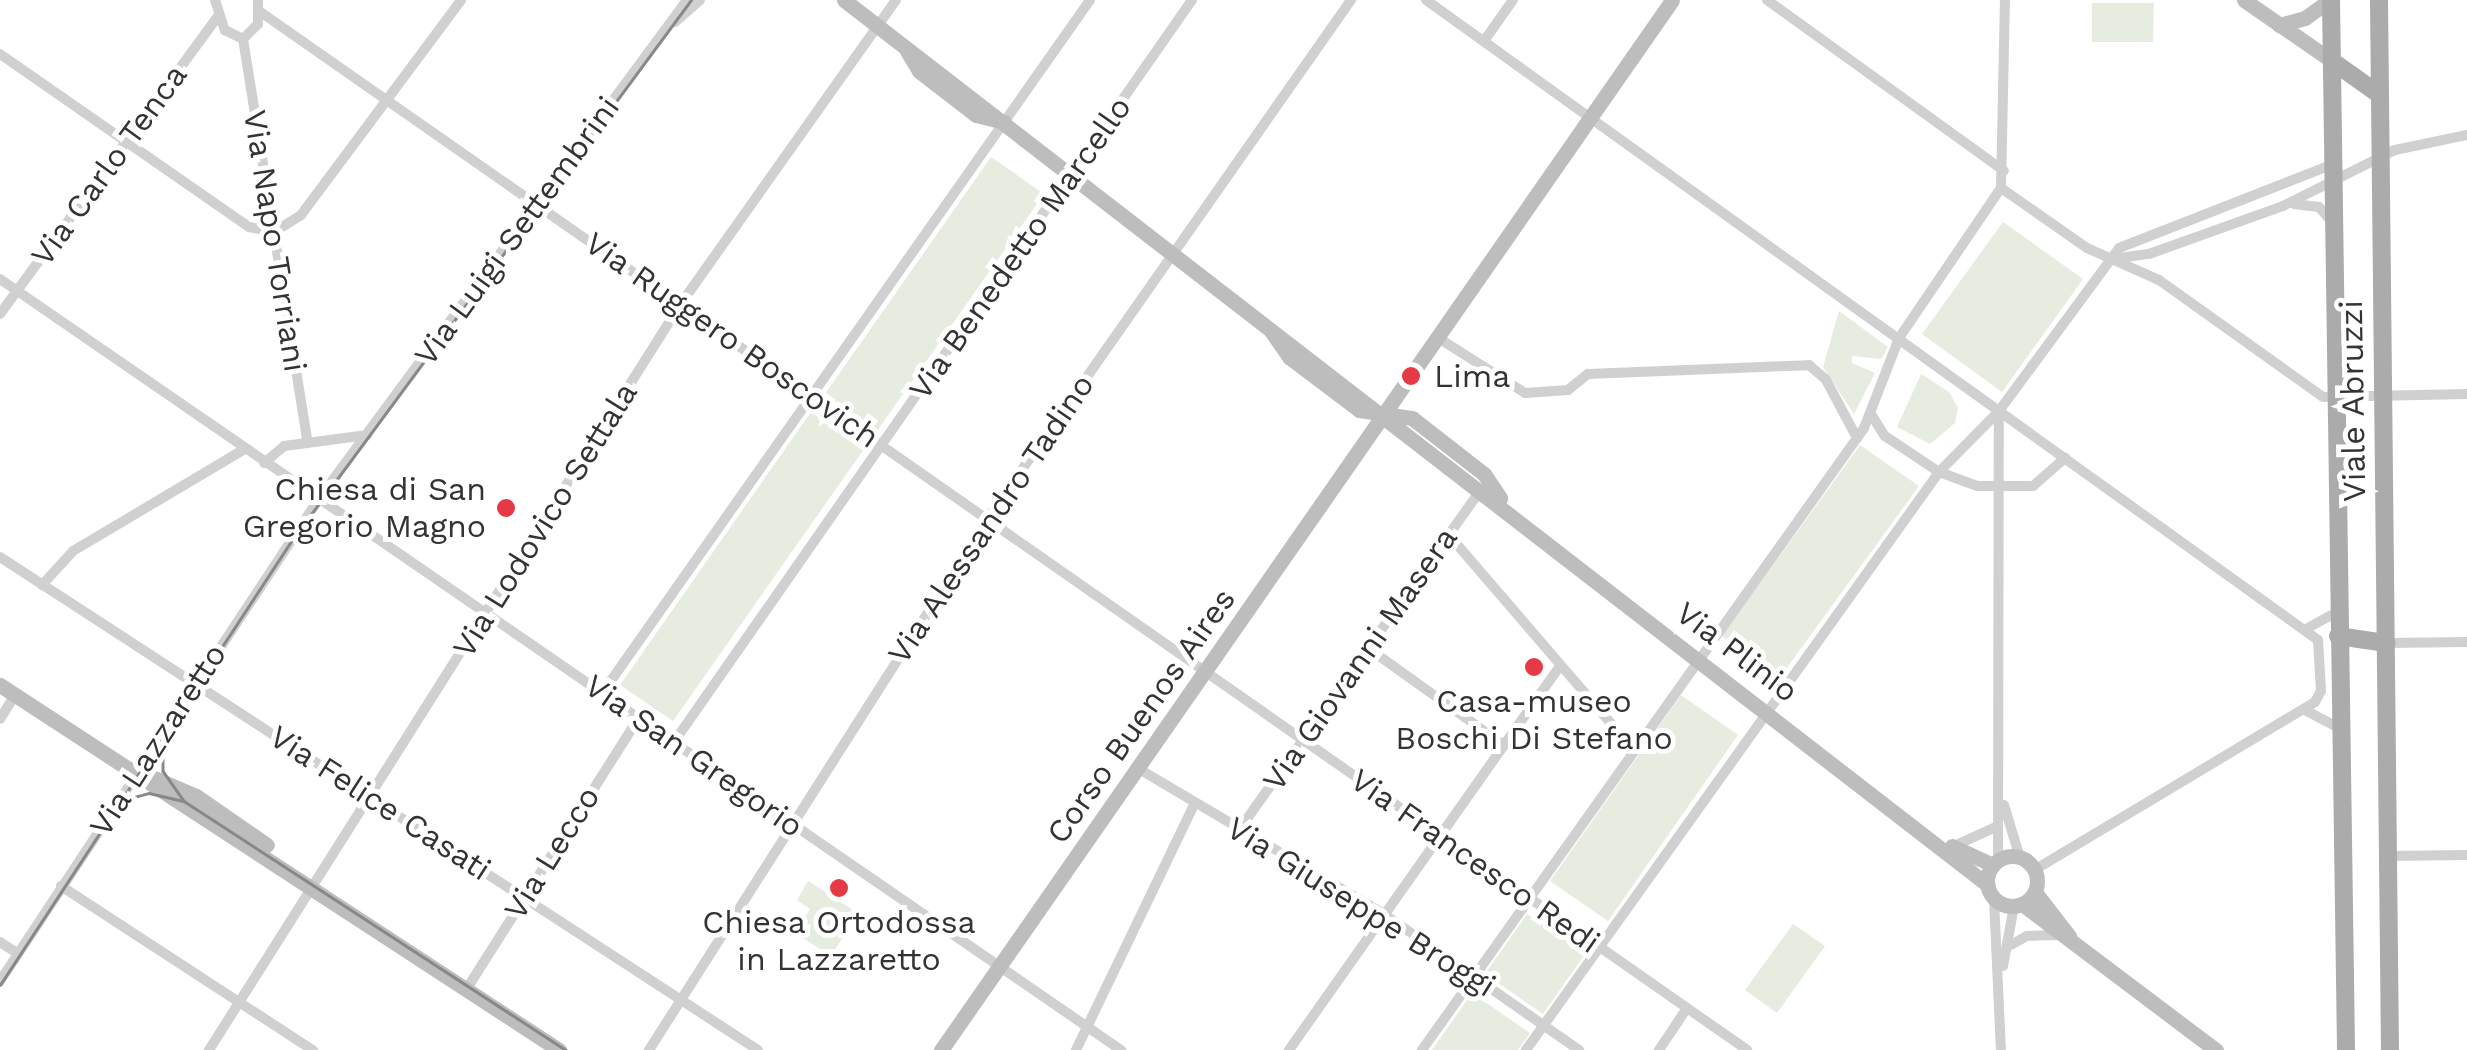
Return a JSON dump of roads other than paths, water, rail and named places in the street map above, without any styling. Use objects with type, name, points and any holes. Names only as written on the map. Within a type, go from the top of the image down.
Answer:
[{"type":"main road","name":"Viale Abruzzi","points":[[2330,0],[2346,1050]]},
{"type":"main road","name":"Viale Abruzzi","points":[[2378,0],[2390,1050]]},
{"type":"main road","points":[[2332,61],[2380,96]]},
{"type":"main road","points":[[2338,636],[2386,643]]},
{"type":"street","points":[[216,0],[218,16],[228,33],[243,39],[256,28],[258,5]]},
{"type":"street","points":[[0,54],[249,227],[274,232],[301,215],[462,0]]},
{"type":"street","name":"Via Luigi Settembrini","points":[[318,500],[686,0]]},
{"type":"street","name":"Via Luigi Settembrini","points":[[666,28],[700,0]]},
{"type":"street","name":"Via Lodovico Settala","points":[[209,1050],[680,305],[896,0]]},
{"type":"street","points":[[603,692],[1090,0]]},
{"type":"street","name":"Via Benedetto Marcello","points":[[674,742],[1192,0]]},
{"type":"street","name":"Via Alessandro Tadino","points":[[649,1050],[988,518],[1172,250],[1351,0]]},
{"type":"street","points":[[1426,0],[1898,338],[1915,356],[1999,411],[2318,640],[2321,692],[2304,709],[2034,870]]},
{"type":"street","points":[[1484,41],[1512,0]]},
{"type":"street","points":[[1672,0],[1440,339],[1518,392],[1568,390],[1588,374],[1800,364],[1817,370],[1860,433]]},
{"type":"street","points":[[1766,0],[2004,170]]},
{"type":"street","points":[[1422,1050],[1860,433],[1872,414],[1898,338],[2000,188],[2004,170],[2005,0]]},
{"type":"street","points":[[2244,0],[2332,61]]},
{"type":"street","points":[[2279,25],[2305,18],[2330,0]]},
{"type":"street","points":[[851,3],[1268,324],[1289,356],[1359,410],[1389,414]]},
{"type":"street","name":"Via Ruggero Boscovich","points":[[258,5],[536,204],[1205,670]]},
{"type":"street","name":"Via Carlo Tenca","points":[[0,314],[218,16]]},
{"type":"street","name":"Via Napo Torriani","points":[[243,39],[308,443]]},
{"type":"street","points":[[2109,260],[2149,254],[2283,206],[2380,158],[2467,135]]},
{"type":"street","points":[[1526,1050],[1939,472],[1999,411],[2119,248],[2333,164]]},
{"type":"street","points":[[2000,188],[2109,260],[2159,280],[2315,392],[2336,396],[2467,394]]},
{"type":"street","points":[[2283,206],[2312,204],[2334,225]]},
{"type":"street","points":[[0,279],[244,449],[73,551],[42,585]]},
{"type":"street","name":"Corso Buenos Aires","points":[[941,1050],[1440,339]]},
{"type":"street","points":[[1999,411],[2002,784],[1991,891],[2000,981],[2001,1050]]},
{"type":"street","name":"Via Plinio","points":[[1389,414],[1931,836],[1991,891]]},
{"type":"street","name":"Via Plinio","points":[[1389,414],[1412,418],[1484,474],[1506,508]]},
{"type":"street","points":[[1872,414],[1877,430],[1939,472],[2002,489],[2032,486],[2065,458]]},
{"type":"street","points":[[264,464],[279,448],[368,434]]},
{"type":"street","name":"Via San Gregorio","points":[[244,449],[1121,1050]]},
{"type":"street","name":"Via Giovanni Masera","points":[[1239,830],[1482,490]]},
{"type":"street","name":"Via Lazzaretto","points":[[0,980],[318,500]]},
{"type":"street","points":[[1448,534],[1634,750]]},
{"type":"street","name":"Via Felice Casati","points":[[0,557],[758,1050]]},
{"type":"street","points":[[2306,629],[2338,611]]},
{"type":"street","points":[[2386,643],[2467,642]]},
{"type":"street","points":[[1368,648],[1502,744]]},
{"type":"street","points":[[1288,1050],[1559,666]]},
{"type":"street","name":"Via Francesco Redi","points":[[1205,670],[1746,1050]]},
{"type":"street","points":[[0,685],[559,1050]]},
{"type":"street","points":[[0,719],[15,694]]},
{"type":"street","points":[[2304,709],[2339,728]]},
{"type":"street","name":"Via Lecco","points":[[466,990],[639,718]]},
{"type":"street","name":"Via Giuseppe Broggi","points":[[1139,769],[1384,914],[1579,1050]]},
{"type":"street","points":[[2002,784],[2020,858],[2034,870],[2034,892],[2078,946]]},
{"type":"street","points":[[1076,1050],[1195,803]]},
{"type":"street","points":[[1952,846],[1998,826]]},
{"type":"street","name":"Via Plinio","points":[[1931,836],[1996,864]]},
{"type":"street","points":[[2388,856],[2467,855]]},
{"type":"street","points":[[1996,864],[2020,858]]},
{"type":"street","points":[[61,886],[313,1050]]},
{"type":"street","points":[[1991,891],[2078,946],[2216,1050]]},
{"type":"street","points":[[2000,981],[2018,905],[2034,892]]},
{"type":"street","points":[[2007,948],[2028,936],[2057,935]]},
{"type":"street","points":[[0,942],[18,953]]},
{"type":"street","points":[[1659,1050],[1687,1008]]},
{"type":"tram line","points":[[0,985],[292,540],[691,0]]},
{"type":"tram line","points":[[163,738],[163,771],[183,800]]},
{"type":"tram line","points":[[119,801],[149,793],[184,801],[566,1050]]},
{"type":"place","name":"Lima","points":[[1411,376]]},
{"type":"place","name":"Chiesa di San Gregorio Magno","points":[[506,508]]},
{"type":"place","name":"Casa-museo Boschi Di Stefano","points":[[1534,667]]},
{"type":"place","name":"Chiesa Ortodossa in Lazzaretto","points":[[839,888]]}]
